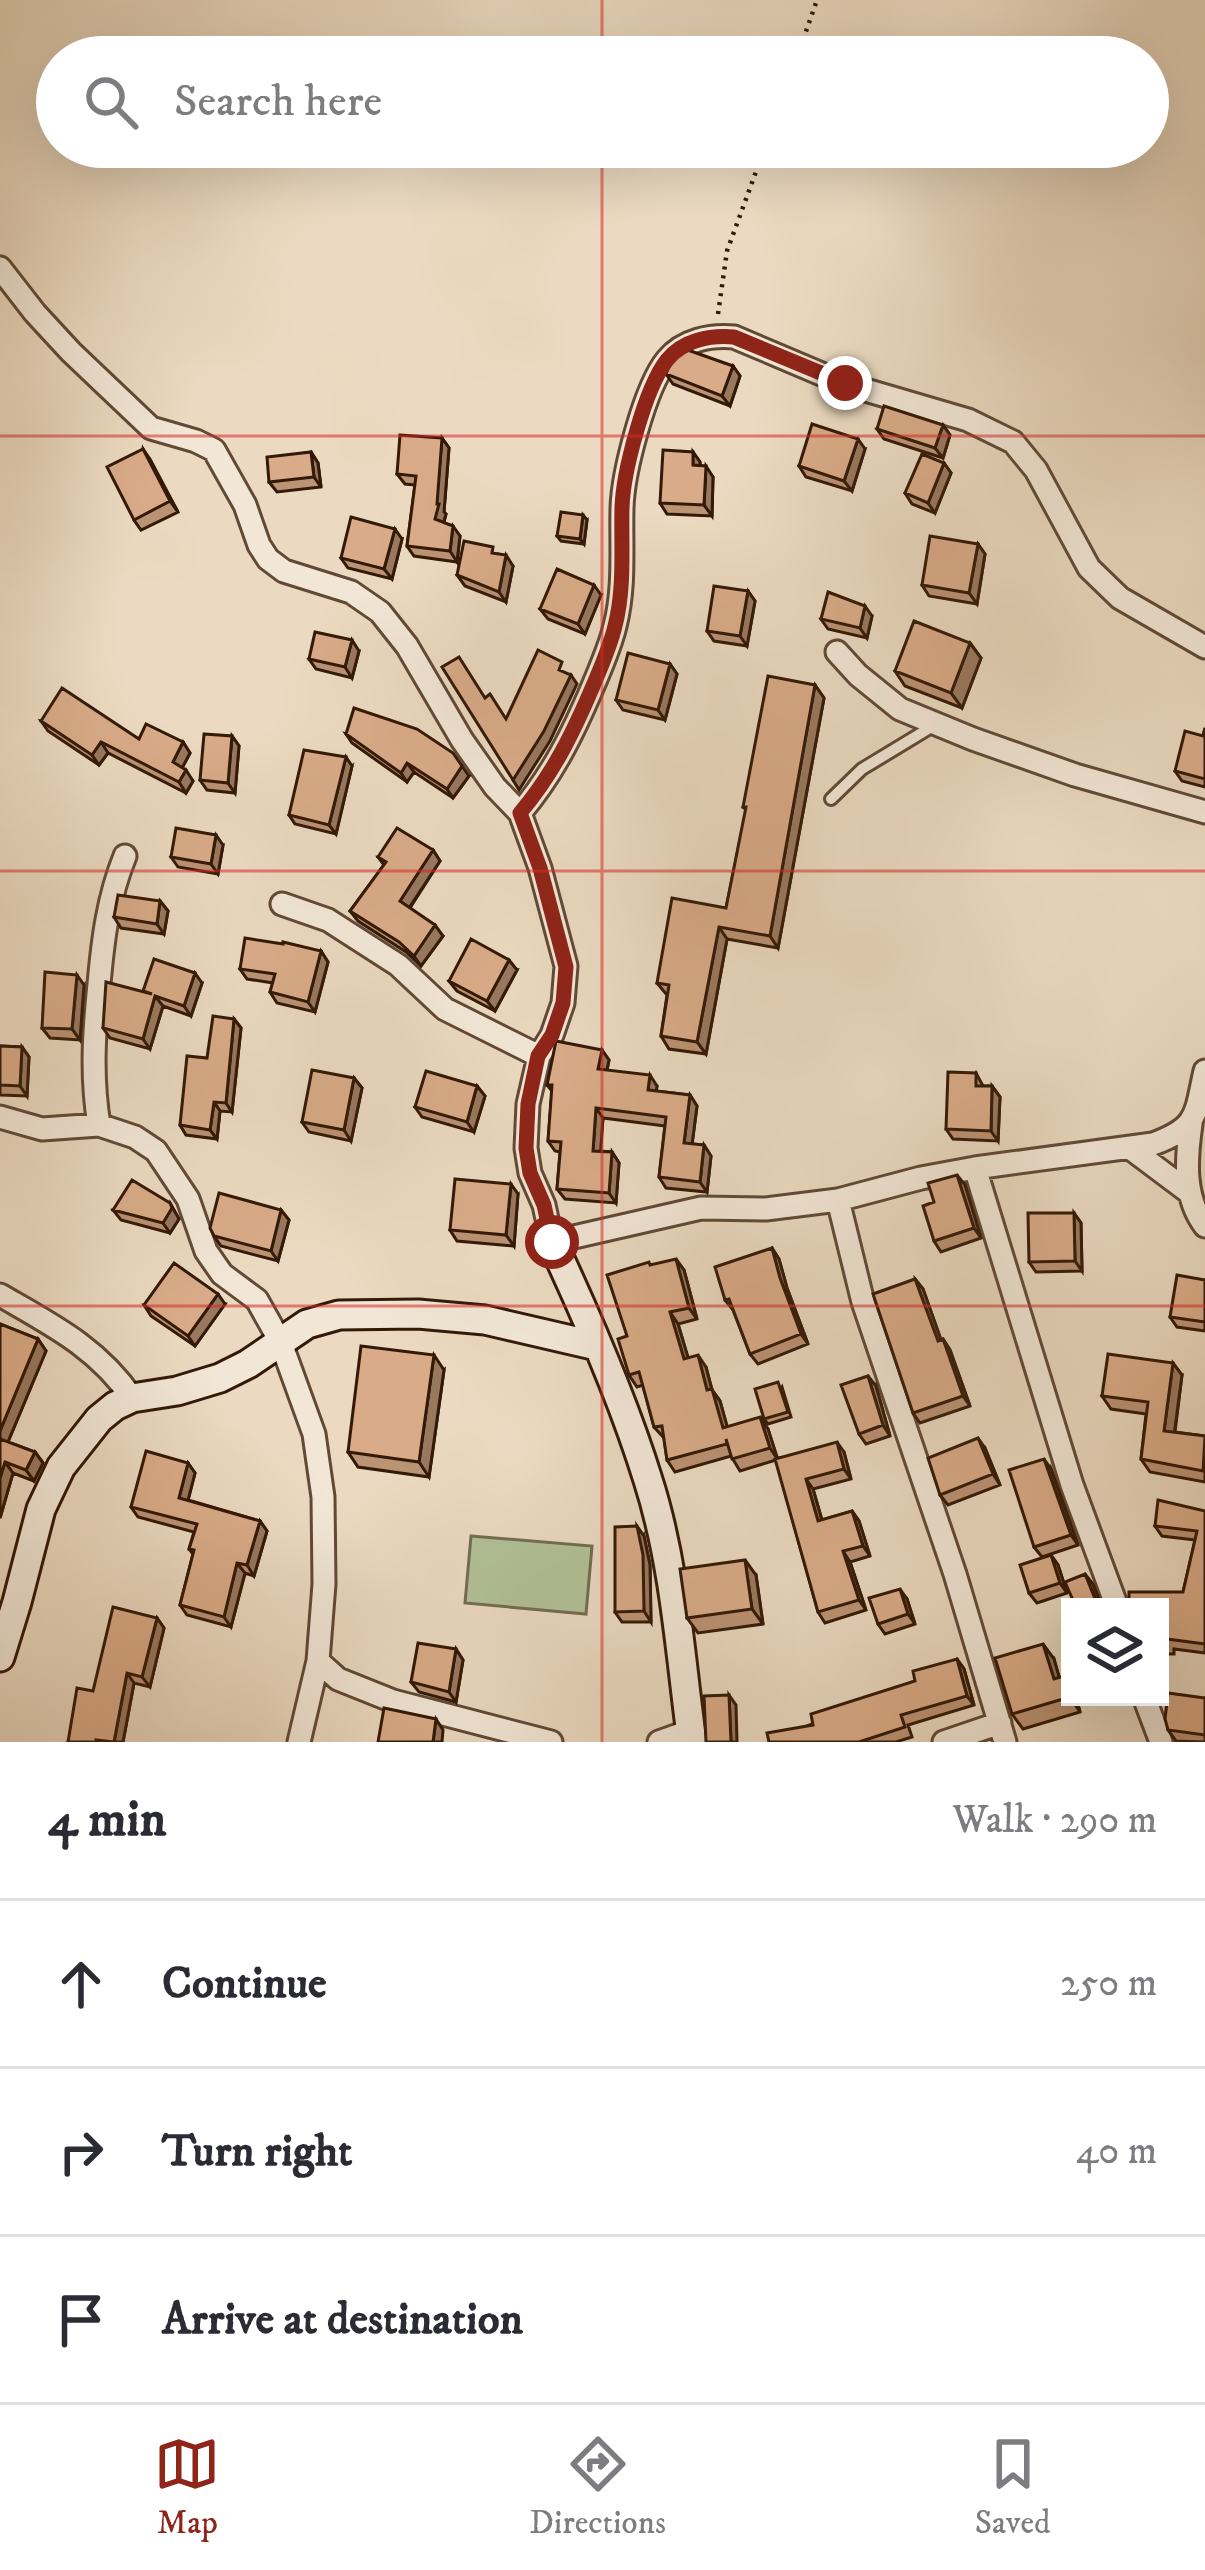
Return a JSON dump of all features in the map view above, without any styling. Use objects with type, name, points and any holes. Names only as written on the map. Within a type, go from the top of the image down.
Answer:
[{"type":"street","points":[[0,268],[70,352],[151,428],[214,450],[268,560],[284,571],[350,592],[380,613],[407,646],[495,788],[520,813],[566,967],[563,1003],[552,1035],[538,1056],[528,1104],[526,1148],[552,1242],[649,1482],[667,1560],[691,1737],[659,1742]]},
{"type":"street","points":[[520,813],[572,735],[615,626],[624,560],[622,505],[628,462],[650,394],[668,358],[697,340],[734,337],[845,383],[968,420],[1013,442],[1036,470],[1089,568],[1120,598],[1205,647]]},
{"type":"street","points":[[838,652],[900,709],[1075,775],[1205,812]]},
{"type":"street","points":[[99,1124],[92,1053],[104,925],[125,856]]},
{"type":"street","points":[[282,904],[328,920],[398,965],[445,1009],[538,1056]]},
{"type":"street","points":[[1205,1071],[1188,1145],[1193,1210],[1205,1226]]},
{"type":"street","points":[[0,1117],[42,1129],[99,1124],[136,1137],[156,1151],[188,1199],[206,1251],[222,1274],[257,1300],[281,1343],[314,1434],[323,1497],[324,1584],[318,1661],[299,1742]]},
{"type":"street","points":[[552,1242],[700,1208],[766,1209],[838,1200],[975,1168],[1153,1144],[1191,1124]]},
{"type":"street","points":[[1130,1148],[1190,1193]]},
{"type":"street","points":[[975,1168],[1072,1485],[1114,1598]]},
{"type":"street","points":[[838,1200],[863,1302],[956,1574],[1003,1733],[944,1742]]},
{"type":"street","points":[[0,1295],[89,1351],[113,1371],[132,1399]]},
{"type":"street","points":[[0,1657],[41,1509],[62,1467],[115,1406],[220,1378],[307,1324],[339,1315],[418,1314],[485,1320],[597,1346]]},
{"type":"street","points":[[318,1661],[338,1679],[393,1701],[551,1742]]},
{"type":"street","points":[[1148,1706],[1162,1742]]},
{"type":"lane","points":[[831,799],[862,769],[936,724]]},
{"type":"path","points":[[804,36],[817,0]]},
{"type":"path","points":[[715,336],[728,251],[758,168]]},
{"type":"green space","points":[[471,1536],[592,1546],[586,1614],[465,1603]]},
{"type":"building","points":[[685,349],[733,366],[722,396],[666,374],[672,359]]},
{"type":"building","points":[[884,406],[943,425],[935,448],[877,429]]},
{"type":"building","points":[[812,424],[858,439],[844,481],[799,466]]},
{"type":"building","points":[[400,435],[442,438],[435,519],[453,526],[450,551],[407,546],[416,476],[397,474]]},
{"type":"building","points":[[143,449],[170,501],[134,520],[107,467]]},
{"type":"building","points":[[663,450],[693,452],[693,465],[706,466],[704,505],[660,503]]},
{"type":"building","points":[[311,452],[314,477],[269,482],[267,457]]},
{"type":"building","points":[[922,454],[944,463],[928,503],[905,493]]},
{"type":"building","points":[[561,512],[583,515],[580,539],[557,536]]},
{"type":"building","points":[[351,517],[395,529],[384,569],[341,558]]},
{"type":"building","points":[[930,536],[978,544],[969,593],[922,585]]},
{"type":"building","points":[[464,541],[506,555],[499,592],[457,575]]},
{"type":"building","points":[[557,569],[594,585],[578,624],[540,609]]},
{"type":"building","points":[[714,586],[748,591],[740,636],[707,631]]},
{"type":"building","points":[[828,592],[865,606],[860,628],[821,619]]},
{"type":"building","points":[[914,621],[970,643],[951,693],[895,671]]},
{"type":"building","points":[[315,632],[352,640],[345,667],[309,659]]},
{"type":"building","points":[[538,650],[562,662],[559,670],[571,675],[513,780],[442,667],[459,657],[485,698],[490,694],[506,719]]},
{"type":"building","points":[[628,653],[670,664],[658,710],[616,700]]},
{"type":"building","points":[[768,676],[815,685],[770,936],[719,927],[697,1042],[661,1036],[669,985],[657,983],[672,898],[726,908]]},
{"type":"building","points":[[62,688],[139,739],[146,724],[183,742],[173,762],[186,770],[179,782],[101,742],[92,755],[41,721]]},
{"type":"building","points":[[354,708],[417,729],[453,753],[462,766],[447,789],[407,763],[401,773],[346,734]]},
{"type":"building","points":[[1205,728],[1205,779],[1175,771],[1185,731],[1203,736]]},
{"type":"building","points":[[204,734],[232,736],[228,783],[200,780]]},
{"type":"building","points":[[304,750],[346,757],[329,825],[289,815]]},
{"type":"building","points":[[176,828],[216,835],[211,864],[171,857]]},
{"type":"building","points":[[397,828],[433,850],[400,901],[435,925],[414,956],[350,911],[386,862],[378,857]]},
{"type":"building","points":[[118,895],[160,901],[157,924],[114,917]]},
{"type":"building","points":[[245,938],[321,951],[308,1002],[270,992],[275,974],[240,969]]},
{"type":"building","points":[[471,939],[509,960],[487,1001],[449,981]]},
{"type":"building","points":[[154,959],[195,973],[184,1006],[155,996],[143,1039],[103,1028],[106,982],[152,994],[143,991]]},
{"type":"building","points":[[45,972],[77,975],[72,1029],[42,1028]]},
{"type":"building","points":[[213,1016],[234,1019],[226,1103],[214,1102],[210,1130],[180,1125],[187,1056],[207,1058]]},
{"type":"building","points":[[556,1041],[602,1050],[598,1069],[650,1075],[648,1090],[690,1095],[684,1143],[704,1145],[700,1182],[659,1177],[666,1117],[596,1108],[593,1151],[612,1152],[609,1193],[557,1189],[561,1142],[548,1141],[552,1085],[547,1085]]},
{"type":"building","points":[[0,1046],[22,1047],[20,1086],[0,1085]]},
{"type":"building","points":[[312,1070],[354,1078],[344,1130],[302,1122]]},
{"type":"building","points":[[426,1071],[477,1086],[467,1122],[415,1107]]},
{"type":"building","points":[[948,1072],[976,1073],[976,1086],[992,1086],[991,1131],[946,1129]]},
{"type":"building","points":[[957,1175],[974,1228],[934,1241],[923,1206],[934,1202],[928,1183]]},
{"type":"building","points":[[455,1179],[511,1184],[506,1235],[450,1230]]},
{"type":"building","points":[[132,1180],[170,1203],[163,1223],[113,1210]]},
{"type":"building","points":[[219,1193],[281,1210],[271,1251],[214,1236],[210,1228]]},
{"type":"building","points":[[1028,1213],[1074,1213],[1075,1261],[1029,1262]]},
{"type":"building","points":[[772,1248],[801,1334],[750,1354],[715,1267]]},
{"type":"building","points":[[676,1259],[689,1308],[670,1312],[684,1359],[698,1355],[723,1428],[760,1417],[770,1448],[732,1459],[726,1439],[727,1444],[667,1460],[662,1426],[654,1427],[639,1372],[629,1375],[618,1339],[627,1336],[607,1275]]},
{"type":"building","points":[[174,1263],[218,1294],[188,1336],[144,1305]]},
{"type":"building","points":[[1177,1275],[1205,1280],[1205,1322],[1170,1317]]},
{"type":"building","points":[[915,1279],[963,1396],[913,1413],[873,1294]]},
{"type":"building","points":[[0,1324],[38,1339],[0,1431]]},
{"type":"building","points":[[361,1346],[434,1355],[419,1462],[348,1452]]},
{"type":"building","points":[[1108,1354],[1173,1363],[1164,1431],[1205,1436],[1203,1471],[1141,1459],[1148,1402],[1102,1396]]},
{"type":"building","points":[[868,1376],[883,1425],[859,1434],[841,1385]]},
{"type":"building","points":[[778,1382],[788,1412],[764,1419],[755,1389]]},
{"type":"building","points":[[978,1438],[993,1474],[940,1495],[928,1458]]},
{"type":"building","points":[[0,1439],[35,1452],[26,1470],[5,1462],[0,1478]]},
{"type":"building","points":[[837,1442],[844,1469],[806,1479],[818,1521],[852,1511],[863,1546],[843,1551],[859,1600],[818,1612],[775,1459]]},
{"type":"building","points":[[146,1451],[188,1463],[179,1498],[260,1521],[247,1565],[237,1563],[224,1617],[180,1605],[197,1524],[131,1507]]},
{"type":"building","points":[[1044,1459],[1071,1535],[1034,1547],[1009,1470]]},
{"type":"building","points":[[1158,1500],[1205,1511],[1205,1644],[1169,1639],[1169,1598],[1129,1598],[1129,1592],[1183,1592],[1197,1531],[1155,1526]]},
{"type":"building","points":[[637,1526],[644,1611],[615,1612],[615,1527]]},
{"type":"building","points":[[1051,1555],[1060,1583],[1029,1593],[1020,1565]]},
{"type":"building","points":[[745,1560],[752,1609],[687,1618],[680,1569]]},
{"type":"building","points":[[1085,1574],[1095,1598],[1072,1598],[1065,1582]]},
{"type":"building","points":[[900,1589],[908,1614],[878,1624],[869,1598]]},
{"type":"building","points":[[113,1607],[157,1618],[142,1677],[127,1673],[114,1742],[68,1742],[77,1688],[93,1691]]},
{"type":"building","points":[[418,1643],[456,1649],[449,1692],[411,1682]]},
{"type":"building","points":[[1043,1644],[1054,1679],[1061,1677],[1061,1700],[1012,1714],[995,1658]]},
{"type":"building","points":[[957,1659],[967,1696],[901,1715],[905,1727],[859,1742],[769,1742],[767,1733],[813,1725],[811,1714],[915,1681],[913,1671]]},
{"type":"building","points":[[1169,1693],[1205,1698],[1205,1735],[1168,1730]]},
{"type":"building","points":[[729,1695],[731,1742],[706,1742],[704,1696]]},
{"type":"building","points":[[384,1708],[436,1719],[433,1742],[378,1742]]},
{"type":"route","points":[[552,1242],[544,1205],[530,1173],[528,1104],[538,1056],[552,1035],[563,1003],[566,967],[520,813],[555,767],[572,735],[615,626],[624,560],[622,505],[628,462],[650,394],[668,358],[697,340],[715,336],[734,337],[845,383]]}]
